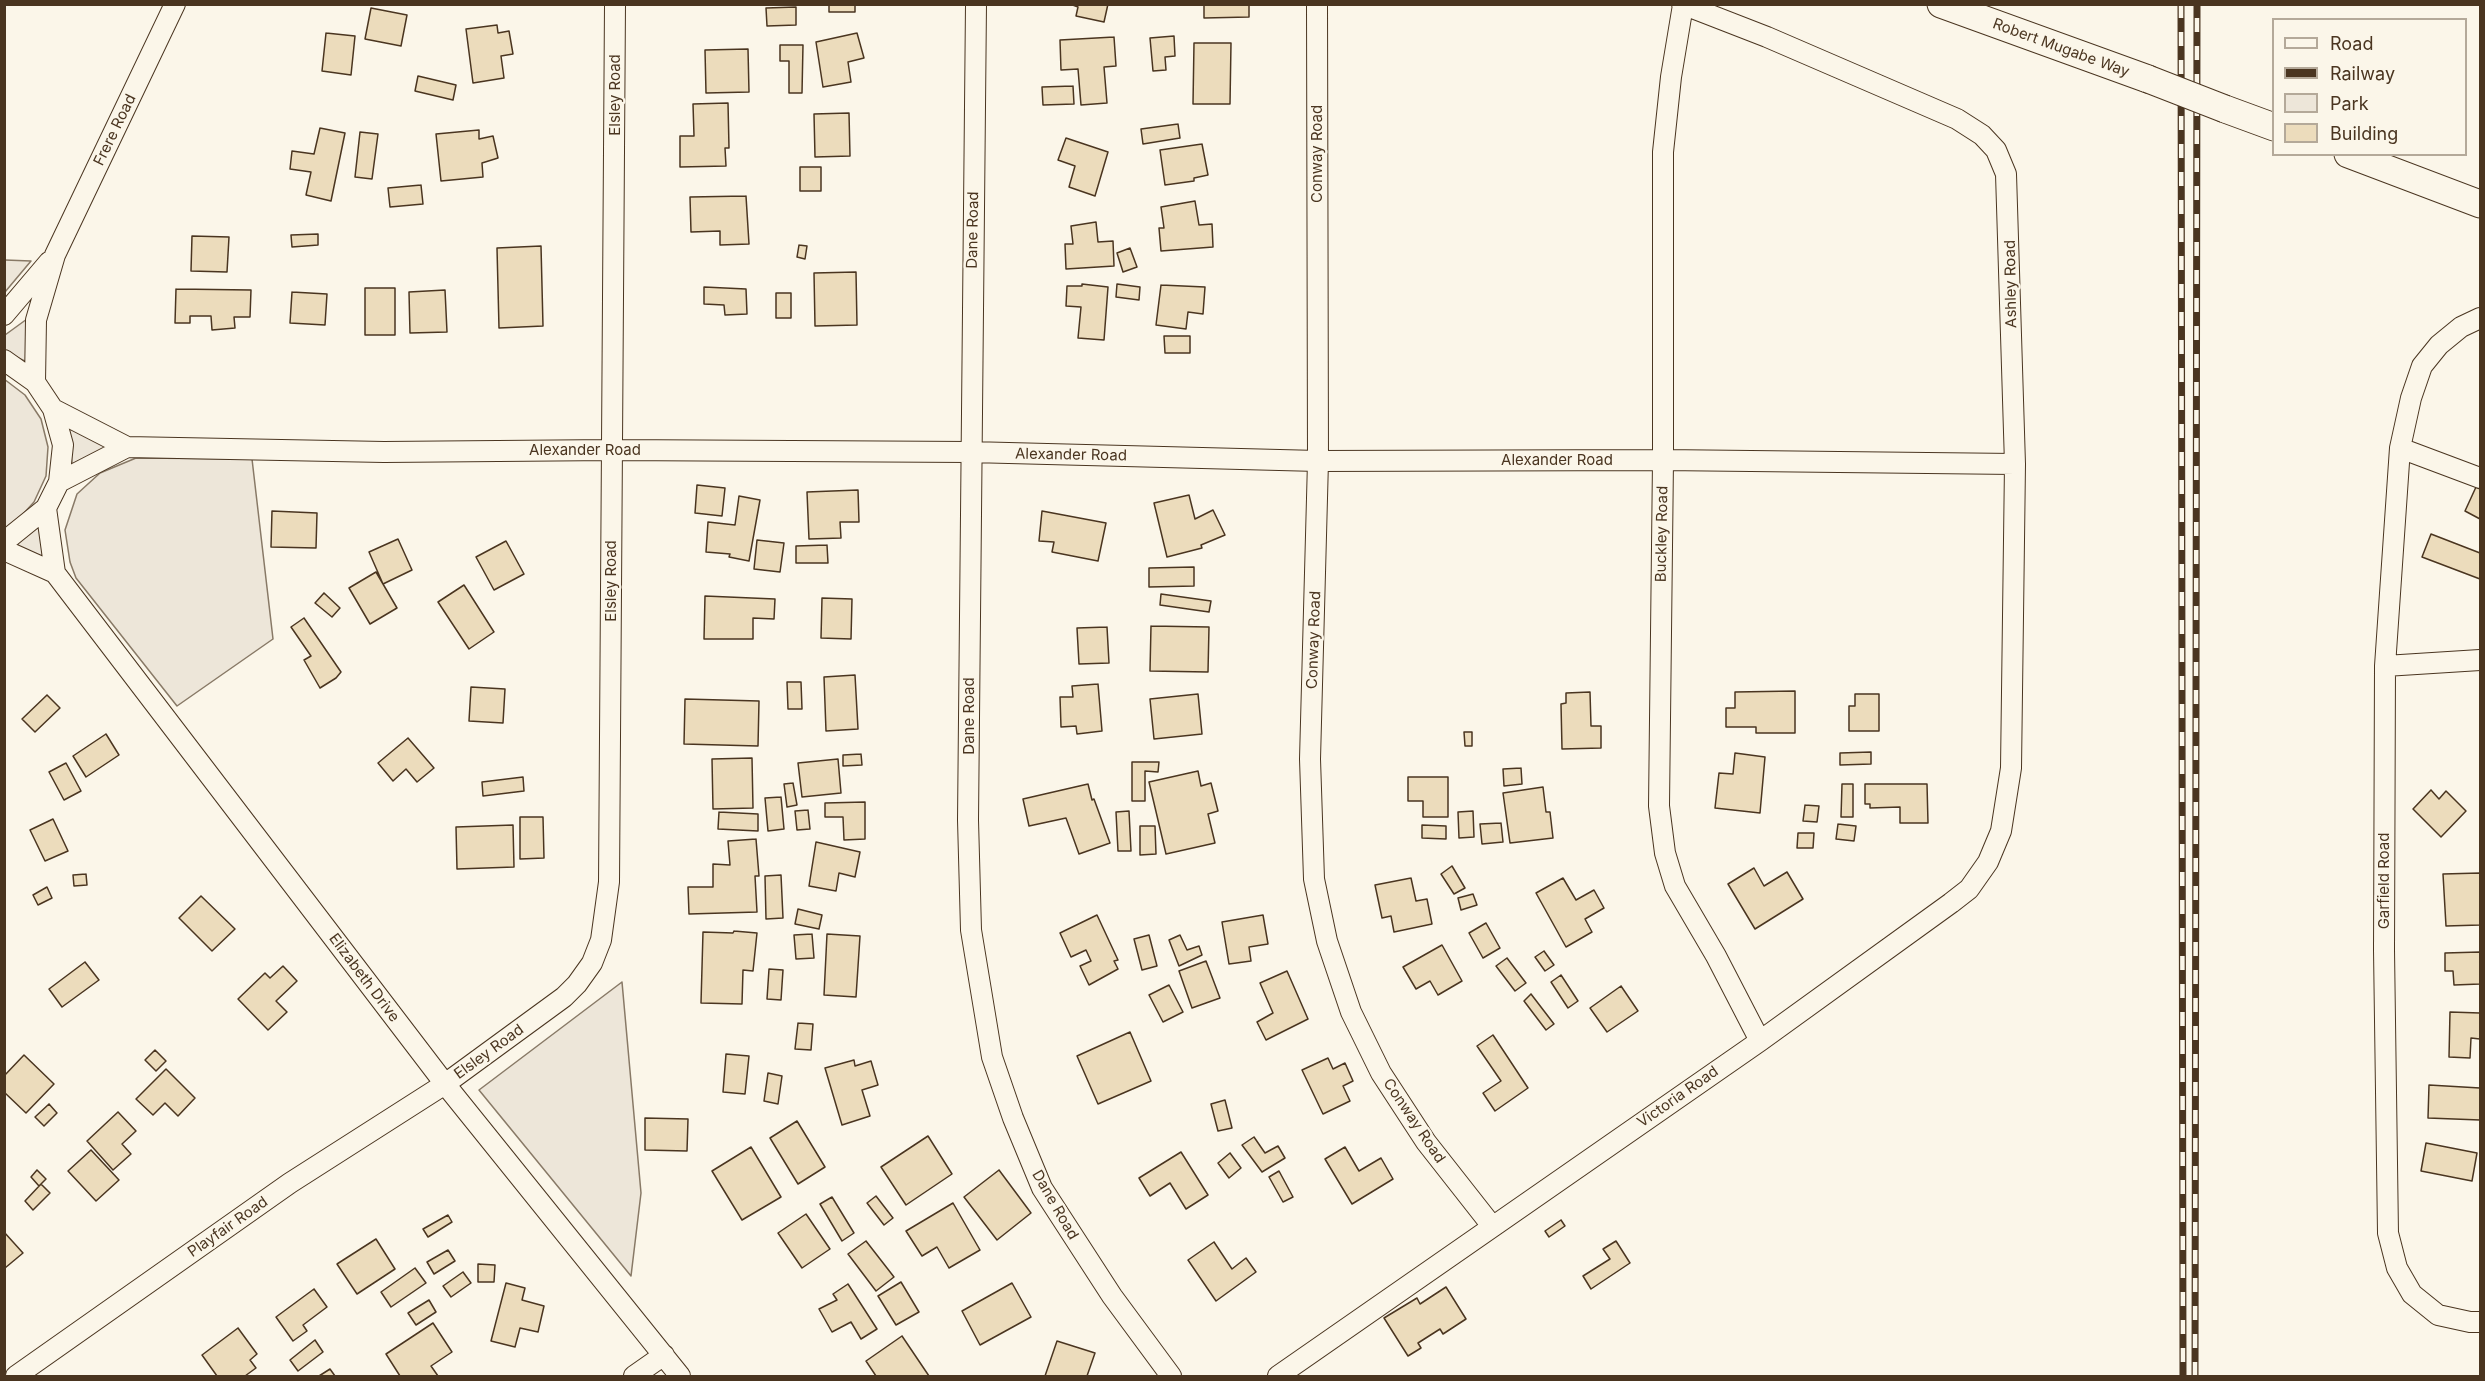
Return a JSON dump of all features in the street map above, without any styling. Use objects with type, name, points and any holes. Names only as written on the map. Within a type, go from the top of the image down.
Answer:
[{"type":"main road","name":"Robert Mugabe Way","points":[[1941,4],[2272,126]]},
{"type":"main road","points":[[2353,156],[2481,204]]},
{"type":"street","name":"Frere Road","points":[[35,382],[36,320],[55,255],[175,4]]},
{"type":"street","name":"Elsley Road","points":[[445,1084],[564,997],[592,963],[601,940],[609,882],[615,4]]},
{"type":"street","name":"Dane Road","points":[[976,4],[968,820],[971,930],[992,1057],[1013,1118],[1042,1188],[1112,1296],[1171,1377]]},
{"type":"street","name":"Conway Road","points":[[1317,4],[1318,461],[1310,759],[1314,879],[1327,941],[1351,1012],[1381,1073],[1426,1142],[1492,1226]]},
{"type":"street","name":"Buckley Road","points":[[1682,5],[1663,152],[1663,460],[1659,806],[1665,853],[1676,886],[1716,956],[1760,1041]]},
{"type":"street","name":"Ashley Road","points":[[1682,5],[1767,37],[1957,119],[1982,135],[1996,150],[2006,174],[2009,214],[2015,464],[2011,768]]},
{"type":"street","name":"Frere Road","points":[[4,315],[55,255]]},
{"type":"street","name":"Garfield Road","points":[[2475,1322],[2438,1315],[2412,1294],[2397,1268],[2388,1233],[2384,950],[2385,666],[2400,448],[2410,398],[2422,366],[2439,345],[2461,327],[2481,318]]},
{"type":"street","points":[[4,360],[35,382],[53,409],[63,445],[59,482],[46,508],[4,542]]},
{"type":"street","name":"Alexander Road","points":[[53,409],[126,447],[384,452],[612,450],[970,452],[1318,461],[1663,460],[2015,464]]},
{"type":"street","name":"Alexander Road","points":[[59,482],[126,447]]},
{"type":"street","points":[[2400,448],[2481,478]]},
{"type":"street","name":"Elizabeth Drive","points":[[46,508],[55,573]]},
{"type":"street","name":"Elizabeth Drive","points":[[4,550],[55,573],[445,1084],[680,1377]]},
{"type":"street","points":[[2385,666],[2481,660]]},
{"type":"street","name":"Victoria Road","points":[[1278,1377],[1760,1041],[1969,889],[1988,862],[2001,831],[2011,768]]},
{"type":"street","name":"Playfair Road","points":[[16,1377],[290,1184],[445,1084]]},
{"type":"street","points":[[634,1377],[664,1355]]},
{"type":"green space","points":[[4,260],[31,261],[5,292]]},
{"type":"green space","points":[[27,319],[27,362],[5,352],[5,335]]},
{"type":"green space","points":[[4,379],[25,395],[41,419],[48,447],[46,476],[34,502],[15,523],[5,529]]},
{"type":"green space","points":[[69,426],[110,447],[72,466]]},
{"type":"green space","points":[[136,458],[252,459],[273,639],[177,706],[76,578],[70,562],[65,530],[77,494],[100,473]]},
{"type":"green space","points":[[41,519],[49,564],[10,545]]},
{"type":"green space","points":[[622,982],[641,1193],[631,1276],[479,1090]]},
{"type":"building","points":[[829,4],[855,4],[855,12],[829,12]]},
{"type":"building","points":[[1070,4],[1108,4],[1104,22],[1076,16],[1078,7]]},
{"type":"building","points":[[1204,4],[1249,4],[1249,17],[1204,18]]},
{"type":"building","points":[[796,7],[796,25],[767,26],[766,8]]},
{"type":"building","points":[[371,8],[407,15],[401,46],[365,39]]},
{"type":"building","points":[[497,25],[498,33],[509,31],[513,54],[501,56],[504,78],[473,83],[466,29]]},
{"type":"building","points":[[326,33],[355,36],[351,75],[322,71]]},
{"type":"building","points":[[857,33],[864,58],[848,62],[851,82],[823,87],[816,42]]},
{"type":"building","points":[[1174,36],[1175,56],[1165,57],[1166,70],[1153,71],[1150,38]]},
{"type":"building","points":[[1114,37],[1116,66],[1104,67],[1107,103],[1081,105],[1078,69],[1061,70],[1060,40]]},
{"type":"building","points":[[1194,43],[1231,43],[1230,104],[1193,104]]},
{"type":"building","points":[[780,45],[803,45],[802,93],[789,93],[789,61],[780,61]]},
{"type":"building","points":[[748,49],[749,92],[706,93],[705,50]]},
{"type":"building","points":[[418,76],[456,85],[453,100],[415,91]]},
{"type":"building","points":[[1073,86],[1074,104],[1043,105],[1042,87]]},
{"type":"building","points":[[728,103],[729,148],[725,148],[726,166],[680,167],[680,136],[694,136],[693,104]]},
{"type":"building","points":[[849,113],[850,156],[815,157],[814,114]]},
{"type":"building","points":[[1178,124],[1180,138],[1143,144],[1141,129]]},
{"type":"building","points":[[320,128],[345,133],[331,201],[306,195],[311,172],[290,169],[292,151],[314,154]]},
{"type":"building","points":[[479,130],[479,139],[493,136],[498,158],[482,163],[483,177],[441,181],[436,134]]},
{"type":"building","points":[[360,132],[378,134],[372,179],[355,177]]},
{"type":"building","points":[[1066,138],[1108,152],[1095,196],[1069,187],[1075,166],[1058,160]]},
{"type":"building","points":[[1202,144],[1208,175],[1194,178],[1194,181],[1165,185],[1160,150]]},
{"type":"building","points":[[800,167],[821,167],[821,191],[800,191]]},
{"type":"building","points":[[421,185],[423,204],[390,207],[388,188]]},
{"type":"building","points":[[746,196],[749,244],[720,245],[720,231],[691,232],[690,197]]},
{"type":"building","points":[[1195,201],[1199,225],[1212,224],[1213,247],[1161,251],[1159,228],[1164,228],[1161,207]]},
{"type":"building","points":[[1096,222],[1098,242],[1113,241],[1114,266],[1066,269],[1065,244],[1073,244],[1071,226]]},
{"type":"building","points":[[318,234],[318,245],[292,247],[291,235]]},
{"type":"building","points":[[192,236],[229,237],[227,272],[191,271]]},
{"type":"building","points":[[799,245],[807,246],[805,259],[797,257]]},
{"type":"building","points":[[541,246],[543,326],[499,328],[497,248]]},
{"type":"building","points":[[1130,248],[1137,267],[1123,272],[1117,253]]},
{"type":"building","points":[[856,272],[857,325],[815,326],[814,273]]},
{"type":"building","points":[[1082,284],[1108,287],[1104,340],[1078,338],[1081,307],[1066,306],[1067,286],[1082,286]]},
{"type":"building","points":[[1117,284],[1140,287],[1139,300],[1116,297]]},
{"type":"building","points":[[1161,285],[1205,287],[1203,314],[1188,312],[1186,329],[1156,325]]},
{"type":"building","points":[[704,287],[746,289],[747,314],[725,315],[724,305],[704,304]]},
{"type":"building","points":[[365,288],[395,288],[395,335],[365,335]]},
{"type":"building","points":[[176,289],[251,290],[250,317],[234,317],[235,328],[212,330],[211,316],[190,316],[190,323],[175,323]]},
{"type":"building","points":[[445,290],[447,332],[410,333],[409,292]]},
{"type":"building","points":[[292,292],[327,294],[325,325],[290,323]]},
{"type":"building","points":[[776,293],[791,293],[791,318],[776,318]]},
{"type":"building","points":[[1164,336],[1190,336],[1190,353],[1165,353]]},
{"type":"building","points":[[697,485],[725,488],[722,516],[695,513]]},
{"type":"building","points":[[2476,487],[2480,489],[2480,519],[2465,511]]},
{"type":"building","points":[[858,490],[859,522],[840,522],[841,538],[809,539],[807,492]]},
{"type":"building","points":[[1189,495],[1195,519],[1213,510],[1225,535],[1201,545],[1202,548],[1167,557],[1154,503]]},
{"type":"building","points":[[739,496],[760,500],[749,561],[729,557],[730,554],[706,552],[708,522],[735,525]]},
{"type":"building","points":[[272,511],[317,513],[316,548],[271,547]]},
{"type":"building","points":[[1042,511],[1106,523],[1098,561],[1052,552],[1054,542],[1039,541]]},
{"type":"building","points":[[2431,534],[2480,553],[2480,579],[2422,557]]},
{"type":"building","points":[[398,539],[412,570],[383,584],[369,552]]},
{"type":"building","points":[[757,540],[784,543],[780,572],[754,569]]},
{"type":"building","points":[[506,541],[524,574],[494,590],[476,557]]},
{"type":"building","points":[[827,545],[828,563],[796,563],[796,546]]},
{"type":"building","points":[[1194,567],[1194,586],[1149,587],[1149,568]]},
{"type":"building","points":[[376,572],[397,608],[370,624],[349,588]]},
{"type":"building","points":[[464,585],[494,632],[469,649],[438,602]]},
{"type":"building","points":[[324,593],[340,608],[332,617],[315,603]]},
{"type":"building","points":[[1161,594],[1211,601],[1209,612],[1160,605]]},
{"type":"building","points":[[705,596],[775,599],[774,619],[753,618],[753,639],[704,639]]},
{"type":"building","points":[[822,598],[852,599],[851,639],[821,638]]},
{"type":"building","points":[[304,618],[341,672],[320,688],[304,660],[311,656],[291,627]]},
{"type":"building","points":[[1151,626],[1209,627],[1208,672],[1150,671]]},
{"type":"building","points":[[1107,627],[1109,663],[1079,664],[1077,628]]},
{"type":"building","points":[[855,675],[858,729],[826,731],[824,677]]},
{"type":"building","points":[[787,682],[801,682],[802,709],[788,709]]},
{"type":"building","points":[[1098,684],[1102,731],[1077,734],[1076,726],[1061,727],[1060,697],[1073,697],[1072,686]]},
{"type":"building","points":[[471,687],[505,689],[503,723],[469,721]]},
{"type":"building","points":[[1795,691],[1795,733],[1756,733],[1756,727],[1726,727],[1726,708],[1735,708],[1735,692]]},
{"type":"building","points":[[1590,692],[1591,726],[1601,726],[1601,748],[1562,749],[1561,704],[1566,703],[1566,693]]},
{"type":"building","points":[[1198,694],[1202,734],[1154,739],[1150,699]]},
{"type":"building","points":[[1855,694],[1879,694],[1879,731],[1849,731],[1849,706],[1855,706]]},
{"type":"building","points":[[47,695],[60,708],[35,732],[22,719]]},
{"type":"building","points":[[685,699],[759,701],[758,746],[684,744]]},
{"type":"building","points":[[1464,732],[1472,732],[1472,746],[1465,746]]},
{"type":"building","points":[[106,734],[119,755],[86,777],[73,756]]},
{"type":"building","points":[[408,738],[434,768],[417,782],[406,769],[393,781],[378,763]]},
{"type":"building","points":[[1871,752],[1871,764],[1840,765],[1840,753]]},
{"type":"building","points":[[1735,753],[1765,757],[1760,813],[1715,808],[1719,773],[1733,774]]},
{"type":"building","points":[[861,754],[862,765],[843,766],[843,755]]},
{"type":"building","points":[[752,758],[753,808],[713,809],[712,759]]},
{"type":"building","points":[[838,759],[841,793],[802,797],[798,763]]},
{"type":"building","points":[[1132,762],[1159,762],[1158,772],[1145,771],[1145,801],[1132,801]]},
{"type":"building","points":[[66,763],[81,791],[64,800],[49,772]]},
{"type":"building","points":[[1521,768],[1522,784],[1504,786],[1503,769]]},
{"type":"building","points":[[1198,771],[1201,786],[1211,783],[1218,811],[1208,814],[1215,843],[1166,854],[1149,782]]},
{"type":"building","points":[[523,777],[524,791],[483,796],[482,782]]},
{"type":"building","points":[[1408,777],[1448,777],[1448,817],[1423,817],[1423,801],[1408,801]]},
{"type":"building","points":[[793,783],[797,805],[787,807],[784,784]]},
{"type":"building","points":[[1088,784],[1092,800],[1094,799],[1110,843],[1079,854],[1066,818],[1029,826],[1023,799]]},
{"type":"building","points":[[1842,784],[1853,784],[1853,817],[1841,817]]},
{"type":"building","points":[[1865,784],[1927,784],[1928,823],[1900,823],[1900,807],[1870,808],[1870,804],[1865,804]]},
{"type":"building","points":[[1543,787],[1546,812],[1550,812],[1553,838],[1510,843],[1503,793]]},
{"type":"building","points":[[2431,790],[2439,799],[2446,791],[2466,811],[2441,837],[2413,809]]},
{"type":"building","points":[[781,797],[784,829],[768,831],[765,798]]},
{"type":"building","points":[[865,802],[865,839],[844,840],[843,817],[825,817],[825,803]]},
{"type":"building","points":[[1805,805],[1819,806],[1817,822],[1803,821]]},
{"type":"building","points":[[808,810],[810,829],[797,830],[795,811]]},
{"type":"building","points":[[1129,811],[1131,851],[1118,851],[1116,812]]},
{"type":"building","points":[[1473,811],[1474,837],[1459,838],[1458,812]]},
{"type":"building","points":[[719,812],[758,814],[758,831],[718,829]]},
{"type":"building","points":[[520,817],[543,817],[544,858],[520,859]]},
{"type":"building","points":[[53,819],[68,851],[45,861],[30,830]]},
{"type":"building","points":[[1501,823],[1503,842],[1482,844],[1480,824]]},
{"type":"building","points":[[1838,824],[1856,826],[1854,841],[1836,839]]},
{"type":"building","points":[[513,825],[514,867],[457,869],[456,827]]},
{"type":"building","points":[[1422,825],[1446,826],[1446,839],[1422,838]]},
{"type":"building","points":[[1140,826],[1155,826],[1156,854],[1140,855]]},
{"type":"building","points":[[1798,833],[1814,833],[1813,848],[1797,848]]},
{"type":"building","points":[[756,839],[759,876],[755,876],[757,912],[689,914],[688,887],[713,887],[713,864],[730,865],[728,841]]},
{"type":"building","points":[[816,842],[860,852],[855,877],[839,873],[836,891],[809,886]]},
{"type":"building","points":[[1452,866],[1465,888],[1454,894],[1441,874]]},
{"type":"building","points":[[1754,868],[1764,886],[1787,872],[1803,899],[1755,929],[1728,884]]},
{"type":"building","points":[[2480,873],[2480,925],[2446,926],[2443,874]]},
{"type":"building","points":[[86,874],[87,885],[74,886],[73,875]]},
{"type":"building","points":[[781,875],[783,918],[766,919],[765,876]]},
{"type":"building","points":[[1411,878],[1416,901],[1427,899],[1432,924],[1394,932],[1391,916],[1382,918],[1375,885]]},
{"type":"building","points":[[1563,878],[1576,900],[1594,890],[1604,908],[1585,919],[1592,932],[1566,947],[1536,893]]},
{"type":"building","points":[[47,887],[52,898],[38,905],[33,895]]},
{"type":"building","points":[[1473,894],[1477,905],[1461,910],[1458,898]]},
{"type":"building","points":[[201,896],[235,929],[212,951],[179,918]]},
{"type":"building","points":[[798,909],[822,915],[819,929],[795,924]]},
{"type":"building","points":[[1097,915],[1118,960],[1114,961],[1118,969],[1089,985],[1080,966],[1091,961],[1086,950],[1071,957],[1060,933]]},
{"type":"building","points":[[1263,915],[1268,944],[1249,947],[1251,961],[1229,964],[1222,922]]},
{"type":"building","points":[[1486,923],[1500,948],[1483,958],[1469,933]]},
{"type":"building","points":[[734,931],[757,933],[753,971],[743,970],[742,1004],[701,1003],[703,932],[733,933]]},
{"type":"building","points":[[812,934],[814,958],[796,959],[794,935]]},
{"type":"building","points":[[827,934],[860,936],[856,997],[824,995]]},
{"type":"building","points":[[1149,935],[1157,966],[1142,970],[1134,939]]},
{"type":"building","points":[[1180,935],[1187,950],[1199,946],[1202,955],[1179,966],[1169,940]]},
{"type":"building","points":[[1442,945],[1462,981],[1438,995],[1430,981],[1416,989],[1403,967]]},
{"type":"building","points":[[1544,951],[1554,965],[1545,971],[1535,957]]},
{"type":"building","points":[[2480,952],[2480,984],[2454,985],[2453,971],[2445,971],[2445,953]]},
{"type":"building","points":[[1507,958],[1526,983],[1515,991],[1496,966]]},
{"type":"building","points":[[1206,961],[1220,998],[1192,1008],[1179,971]]},
{"type":"building","points":[[85,962],[99,980],[62,1007],[49,989]]},
{"type":"building","points":[[283,966],[297,981],[276,1001],[287,1012],[268,1030],[238,999],[265,973],[270,978]]},
{"type":"building","points":[[769,969],[783,970],[781,1000],[767,999]]},
{"type":"building","points":[[1287,971],[1308,1019],[1266,1040],[1257,1022],[1273,1013],[1260,983]]},
{"type":"building","points":[[1561,975],[1578,1001],[1568,1008],[1551,982]]},
{"type":"building","points":[[1169,985],[1183,1012],[1163,1022],[1149,995]]},
{"type":"building","points":[[1621,986],[1638,1011],[1607,1032],[1590,1008]]},
{"type":"building","points":[[1531,994],[1554,1024],[1546,1030],[1524,1001]]},
{"type":"building","points":[[2450,1012],[2480,1013],[2480,1039],[2471,1038],[2470,1058],[2449,1057]]},
{"type":"building","points":[[798,1023],[813,1024],[811,1050],[795,1049]]},
{"type":"building","points":[[1130,1032],[1151,1081],[1098,1104],[1077,1056]]},
{"type":"building","points":[[1493,1035],[1528,1088],[1495,1111],[1483,1093],[1501,1081],[1477,1046]]},
{"type":"building","points":[[155,1050],[166,1061],[156,1071],[145,1060]]},
{"type":"building","points":[[726,1054],[749,1056],[745,1094],[723,1092]]},
{"type":"building","points":[[24,1055],[54,1084],[26,1113],[4,1092],[4,1076]]},
{"type":"building","points":[[1328,1058],[1333,1069],[1345,1063],[1353,1081],[1343,1086],[1350,1101],[1323,1114],[1302,1070]]},
{"type":"building","points":[[854,1060],[855,1066],[871,1061],[878,1085],[862,1090],[870,1116],[842,1125],[825,1068]]},
{"type":"building","points":[[166,1069],[195,1098],[178,1116],[165,1103],[153,1115],[136,1099]]},
{"type":"building","points":[[768,1073],[782,1076],[778,1104],[764,1101]]},
{"type":"building","points":[[2429,1085],[2480,1088],[2480,1120],[2428,1118]]},
{"type":"building","points":[[1225,1100],[1232,1128],[1218,1131],[1211,1104]]},
{"type":"building","points":[[49,1104],[57,1113],[44,1126],[35,1117]]},
{"type":"building","points":[[118,1112],[136,1131],[122,1144],[131,1154],[113,1170],[87,1141]]},
{"type":"building","points":[[645,1118],[688,1119],[687,1151],[645,1150]]},
{"type":"building","points":[[797,1121],[825,1167],[798,1184],[770,1138]]},
{"type":"building","points":[[928,1136],[952,1174],[906,1205],[881,1167]]},
{"type":"building","points":[[1254,1137],[1265,1153],[1278,1146],[1285,1158],[1262,1172],[1242,1145]]},
{"type":"building","points":[[2426,1143],[2477,1153],[2472,1181],[2421,1171]]},
{"type":"building","points":[[751,1147],[781,1197],[742,1220],[712,1171]]},
{"type":"building","points":[[1345,1147],[1359,1171],[1381,1158],[1393,1179],[1352,1204],[1325,1159]]},
{"type":"building","points":[[91,1150],[119,1180],[96,1201],[68,1171]]},
{"type":"building","points":[[1181,1152],[1208,1195],[1186,1209],[1170,1183],[1150,1196],[1139,1178]]},
{"type":"building","points":[[1230,1153],[1241,1168],[1229,1178],[1218,1163]]},
{"type":"building","points":[[37,1170],[46,1179],[39,1186],[31,1177]]},
{"type":"building","points":[[999,1170],[1031,1213],[997,1240],[964,1197]]},
{"type":"building","points":[[1279,1171],[1293,1197],[1283,1202],[1269,1177]]},
{"type":"building","points":[[41,1184],[50,1193],[33,1210],[25,1201]]},
{"type":"building","points":[[876,1196],[893,1218],[884,1225],[867,1203]]},
{"type":"building","points":[[832,1197],[854,1233],[842,1241],[820,1204]]},
{"type":"building","points":[[953,1203],[980,1250],[949,1268],[937,1247],[922,1256],[906,1231]]},
{"type":"building","points":[[806,1214],[830,1249],[802,1268],[778,1233]]},
{"type":"building","points":[[448,1215],[452,1222],[428,1237],[423,1229]]},
{"type":"building","points":[[1561,1220],[1565,1226],[1549,1237],[1545,1231]]},
{"type":"building","points":[[4,1232],[23,1253],[5,1268],[4,1267]]},
{"type":"building","points":[[376,1239],[395,1269],[357,1294],[337,1264]]},
{"type":"building","points":[[866,1241],[894,1277],[876,1291],[848,1254]]},
{"type":"building","points":[[1616,1241],[1630,1263],[1591,1289],[1583,1276],[1610,1259],[1603,1249]]},
{"type":"building","points":[[1214,1242],[1232,1269],[1246,1258],[1256,1272],[1216,1301],[1188,1260]]},
{"type":"building","points":[[448,1250],[455,1261],[434,1274],[427,1262]]},
{"type":"building","points":[[478,1264],[495,1265],[494,1282],[478,1282]]},
{"type":"building","points":[[415,1268],[426,1283],[391,1307],[381,1292]]},
{"type":"building","points":[[463,1272],[471,1283],[451,1297],[443,1286]]},
{"type":"building","points":[[901,1282],[919,1312],[896,1325],[878,1296]]},
{"type":"building","points":[[506,1283],[525,1288],[522,1300],[544,1306],[538,1332],[520,1328],[515,1347],[491,1341]]},
{"type":"building","points":[[1012,1283],[1031,1317],[980,1345],[962,1311]]},
{"type":"building","points":[[848,1284],[877,1329],[861,1339],[851,1322],[832,1332],[819,1309],[837,1300],[833,1294]]},
{"type":"building","points":[[1446,1287],[1466,1319],[1443,1334],[1440,1329],[1418,1343],[1421,1348],[1408,1356],[1384,1318],[1417,1298],[1420,1304]]},
{"type":"building","points":[[314,1289],[327,1307],[303,1325],[307,1331],[293,1341],[276,1317]]},
{"type":"building","points":[[429,1300],[436,1312],[416,1325],[408,1313]]},
{"type":"building","points":[[433,1323],[452,1352],[431,1366],[438,1376],[400,1376],[386,1354]]},
{"type":"building","points":[[238,1328],[257,1354],[250,1360],[256,1368],[245,1376],[217,1376],[202,1355]]},
{"type":"building","points":[[902,1336],[929,1376],[876,1376],[866,1361]]},
{"type":"building","points":[[315,1340],[323,1352],[298,1371],[290,1360]]},
{"type":"building","points":[[1057,1341],[1095,1353],[1087,1376],[1045,1376]]},
{"type":"building","points":[[330,1369],[335,1376],[319,1376]]},
{"type":"railway","points":[[2181,4],[2183,1376]]},
{"type":"railway","points":[[2195,1376],[2197,4]]}]
